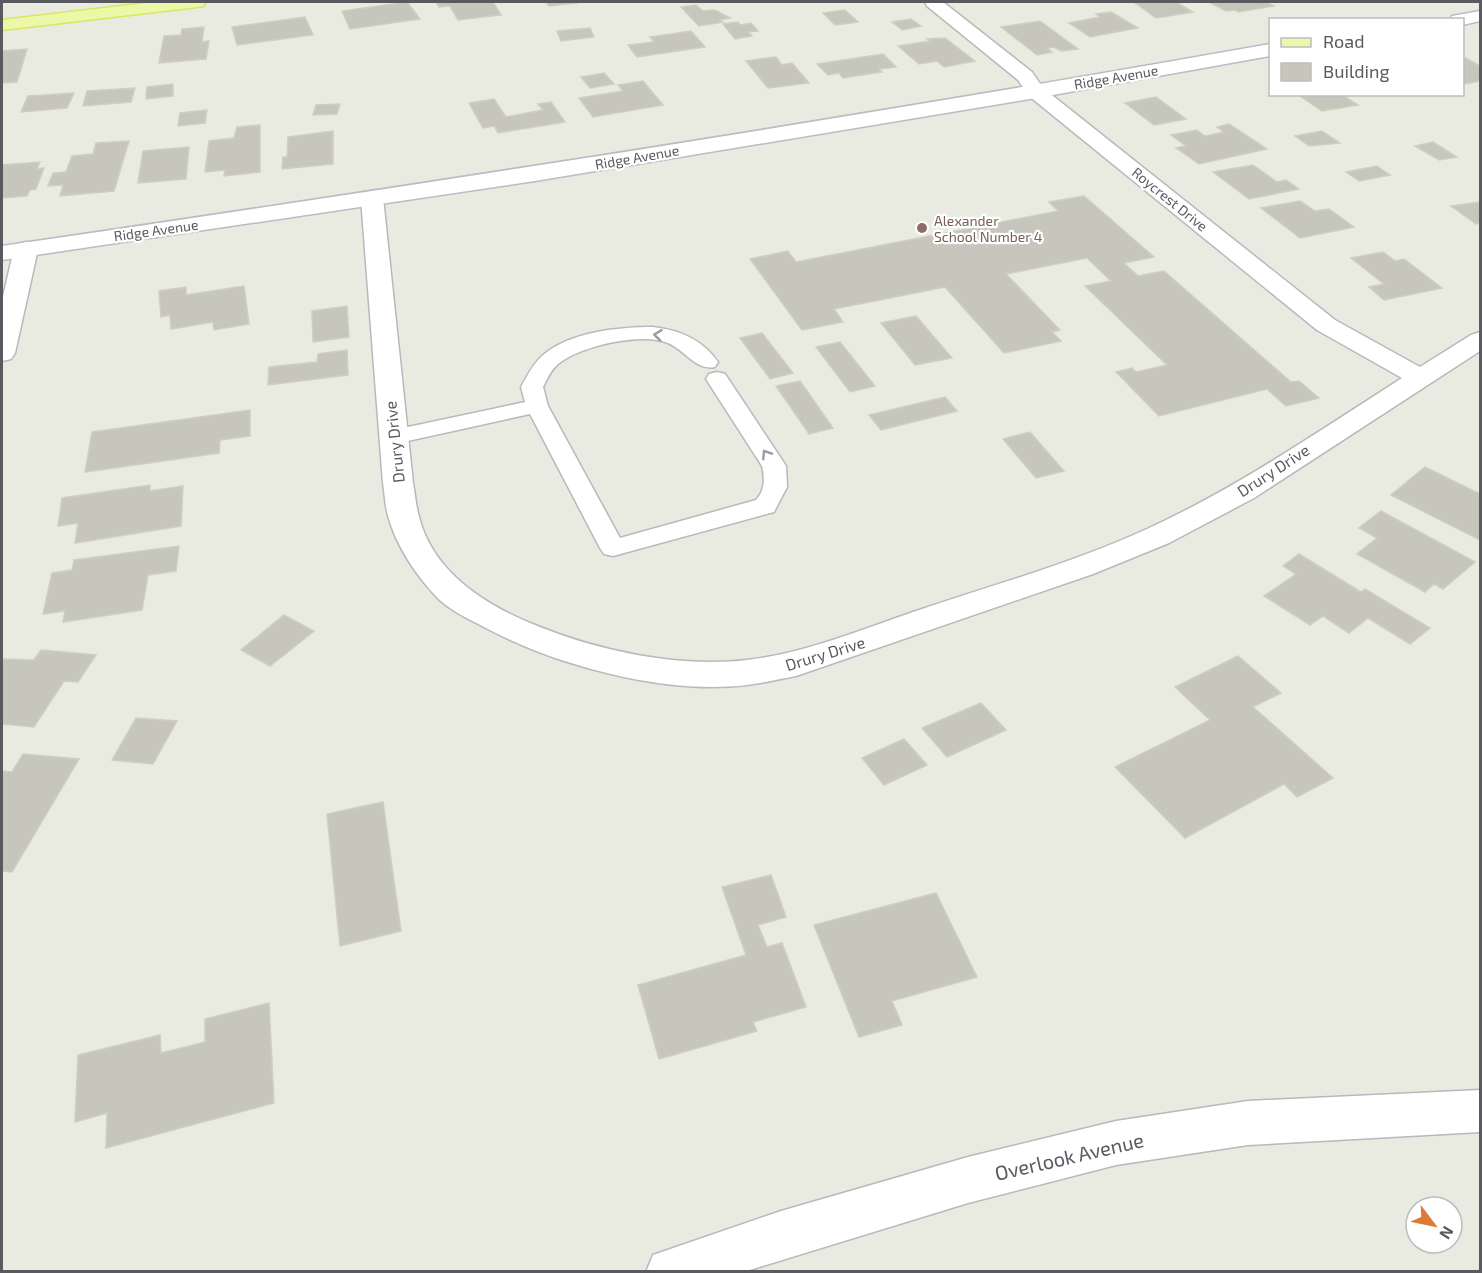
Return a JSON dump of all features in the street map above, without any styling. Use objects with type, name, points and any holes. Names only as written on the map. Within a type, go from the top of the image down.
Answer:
[{"type":"main road","points":[[2,25],[197,2]]},
{"type":"street","name":"Roycrest Drive","points":[[933,2],[1024,76],[1036,92],[1326,325],[1421,378]]},
{"type":"street","points":[[1464,19],[1480,16]]},
{"type":"street","name":"Ridge Avenue","points":[[14,251],[536,174],[1036,92],[1269,50]]},
{"type":"street","name":"Drury Drive","points":[[372,198],[394,437],[404,519],[425,562],[446,588],[477,609],[518,631],[566,651],[612,662],[687,673],[745,673],[796,664],[1082,567],[1158,536],[1244,490],[1480,340]]},
{"type":"street","points":[[2,353],[14,251]]},
{"type":"street","name":"Overlook Avenue","points":[[670,1272],[781,1235],[957,1183],[1116,1143],[1248,1123],[1480,1111]]},
{"type":"lane","points":[[664,335],[696,349],[774,466],[778,482],[772,497],[765,506],[613,548],[537,406],[532,387],[550,359],[575,346],[609,336],[664,335]]},
{"type":"lane","points":[[394,437],[537,406]]},
{"type":"building","points":[[407,2],[420,19],[350,29],[342,11]]},
{"type":"building","points":[[436,2],[493,2],[501,15],[458,20],[450,6],[439,7]]},
{"type":"building","points":[[546,2],[574,2],[576,3],[549,6]]},
{"type":"building","points":[[1134,2],[1176,2],[1193,12],[1156,18]]},
{"type":"building","points":[[1209,2],[1266,2],[1274,6],[1238,12],[1226,11]]},
{"type":"building","points":[[696,5],[703,11],[715,10],[730,18],[720,20],[723,22],[699,26],[681,7]]},
{"type":"building","points":[[845,10],[858,22],[835,25],[823,13]]},
{"type":"building","points":[[1111,12],[1138,28],[1090,37],[1069,23],[1100,17],[1096,14]]},
{"type":"building","points":[[305,17],[313,35],[237,45],[232,27]]},
{"type":"building","points":[[911,19],[921,26],[902,30],[892,22]]},
{"type":"building","points":[[1040,21],[1078,49],[1061,51],[1054,47],[1047,48],[1052,52],[1037,55],[1001,27]]},
{"type":"building","points":[[738,22],[740,25],[751,23],[758,31],[748,32],[752,36],[735,39],[723,24]]},
{"type":"building","points":[[204,27],[202,42],[209,41],[206,59],[159,63],[164,36],[181,35],[182,29]]},
{"type":"building","points":[[590,28],[594,37],[561,41],[557,31]]},
{"type":"building","points":[[691,31],[705,47],[637,57],[628,45],[654,42],[650,37]]},
{"type":"building","points":[[945,38],[975,61],[944,67],[937,61],[919,64],[898,46],[930,41],[927,39]]},
{"type":"building","points":[[27,49],[17,82],[2,83],[2,51]]},
{"type":"building","points":[[883,54],[896,67],[879,69],[882,72],[843,78],[839,73],[828,75],[817,64]]},
{"type":"building","points":[[776,57],[782,65],[792,63],[809,83],[768,88],[746,61]]},
{"type":"building","points":[[1464,57],[1480,66],[1480,81],[1464,84]]},
{"type":"building","points":[[604,73],[614,84],[590,88],[581,77]]},
{"type":"building","points":[[643,81],[663,105],[593,117],[579,98],[623,91],[618,85]]},
{"type":"building","points":[[173,84],[173,96],[146,99],[147,87]]},
{"type":"building","points":[[135,88],[131,102],[83,106],[87,91]]},
{"type":"building","points":[[74,93],[67,108],[21,112],[28,96]]},
{"type":"building","points":[[1300,96],[1344,96],[1358,105],[1322,111]]},
{"type":"building","points":[[1156,97],[1186,119],[1154,125],[1125,103]]},
{"type":"building","points":[[494,99],[506,117],[543,110],[538,104],[551,102],[565,122],[498,133],[494,126],[483,128],[469,103]]},
{"type":"building","points":[[340,104],[337,114],[313,115],[316,105]]},
{"type":"building","points":[[207,110],[205,123],[178,126],[180,113]]},
{"type":"building","points":[[1229,124],[1267,149],[1199,164],[1176,148],[1186,146],[1171,135],[1197,130],[1205,136],[1224,132],[1217,127]]},
{"type":"building","points":[[260,125],[260,172],[224,176],[225,170],[205,172],[209,141],[234,138],[237,127]]},
{"type":"building","points":[[333,131],[333,164],[282,169],[283,157],[287,157],[288,137]]},
{"type":"building","points":[[1322,131],[1340,143],[1309,146],[1295,136]]},
{"type":"building","points":[[129,141],[114,191],[60,196],[63,185],[48,186],[53,173],[66,172],[72,156],[93,154],[96,143]]},
{"type":"building","points":[[1433,142],[1457,157],[1439,160],[1415,146]]},
{"type":"building","points":[[189,147],[186,179],[138,183],[143,151]]},
{"type":"building","points":[[40,162],[37,169],[44,168],[36,189],[30,190],[27,196],[2,198],[2,165]]},
{"type":"building","points":[[1253,165],[1277,182],[1286,180],[1299,189],[1249,199],[1213,172]]},
{"type":"building","points":[[1377,166],[1390,175],[1359,181],[1346,172]]},
{"type":"building","points":[[1084,196],[1154,257],[1124,263],[1138,276],[1164,271],[1291,382],[1299,381],[1319,398],[1286,406],[1267,389],[1159,416],[1116,372],[1132,368],[1136,372],[1167,365],[1085,286],[1111,281],[1087,258],[1006,274],[1060,330],[1052,332],[1061,341],[1004,353],[945,287],[834,309],[843,322],[802,330],[750,259],[788,251],[796,262],[1058,211],[1049,202]]},
{"type":"building","points":[[1300,201],[1315,211],[1329,209],[1354,227],[1300,238],[1261,208]]},
{"type":"building","points":[[1480,202],[1480,223],[1476,224],[1451,206]]},
{"type":"building","points":[[1383,252],[1395,261],[1404,259],[1442,288],[1384,300],[1369,287],[1384,284],[1351,258]]},
{"type":"building","points":[[244,286],[249,324],[214,330],[213,322],[171,329],[170,315],[161,317],[159,291],[186,287],[186,295]]},
{"type":"building","points":[[347,306],[349,337],[313,342],[312,311]]},
{"type":"building","points":[[916,316],[952,358],[915,365],[881,323]]},
{"type":"building","points":[[762,333],[793,373],[770,379],[740,338]]},
{"type":"building","points":[[840,342],[875,386],[850,392],[816,347]]},
{"type":"building","points":[[347,350],[348,375],[268,385],[269,367],[317,362],[318,354]]},
{"type":"building","points":[[800,381],[833,428],[809,434],[776,386]]},
{"type":"building","points":[[945,397],[957,411],[881,430],[869,415]]},
{"type":"building","points":[[250,410],[250,436],[220,440],[219,453],[85,472],[92,432]]},
{"type":"building","points":[[1030,432],[1064,471],[1036,478],[1003,439]]},
{"type":"building","points":[[1425,467],[1480,494],[1480,540],[1391,495]]},
{"type":"building","points":[[150,485],[150,491],[183,486],[181,526],[75,543],[78,523],[58,526],[62,498]]},
{"type":"building","points":[[1381,511],[1475,562],[1443,589],[1434,584],[1425,592],[1357,554],[1377,538],[1359,528]]},
{"type":"building","points":[[179,546],[176,571],[148,575],[142,610],[63,622],[65,611],[43,614],[52,573],[72,570],[74,560]]},
{"type":"building","points":[[1299,554],[1361,592],[1365,589],[1430,628],[1410,644],[1368,618],[1349,633],[1323,616],[1310,625],[1264,596],[1296,574],[1283,566]]},
{"type":"building","points":[[284,615],[314,631],[270,666],[241,650]]},
{"type":"building","points":[[41,650],[96,655],[78,682],[64,681],[34,727],[2,724],[2,659],[34,660]]},
{"type":"building","points":[[1238,656],[1281,693],[1253,707],[1333,778],[1297,797],[1284,784],[1185,838],[1115,767],[1210,720],[1175,687]]},
{"type":"building","points":[[981,703],[1006,730],[947,757],[922,728]]},
{"type":"building","points":[[136,718],[177,721],[153,764],[112,760]]},
{"type":"building","points":[[904,739],[927,765],[884,785],[862,758]]},
{"type":"building","points":[[23,754],[79,759],[12,872],[2,871],[2,771],[12,772]]},
{"type":"building","points":[[383,802],[401,931],[340,946],[327,814]]},
{"type":"building","points":[[771,875],[786,917],[758,925],[767,947],[782,943],[806,1007],[753,1022],[757,1031],[659,1059],[638,985],[746,955],[722,887]]},
{"type":"building","points":[[936,893],[977,977],[892,1001],[902,1025],[859,1037],[814,925]]},
{"type":"building","points":[[269,1003],[274,1103],[106,1148],[107,1113],[75,1122],[78,1055],[160,1035],[161,1053],[205,1042],[205,1019]]},
{"type":"place","name":"Alexander School Number 4","points":[[922,228]]}]
